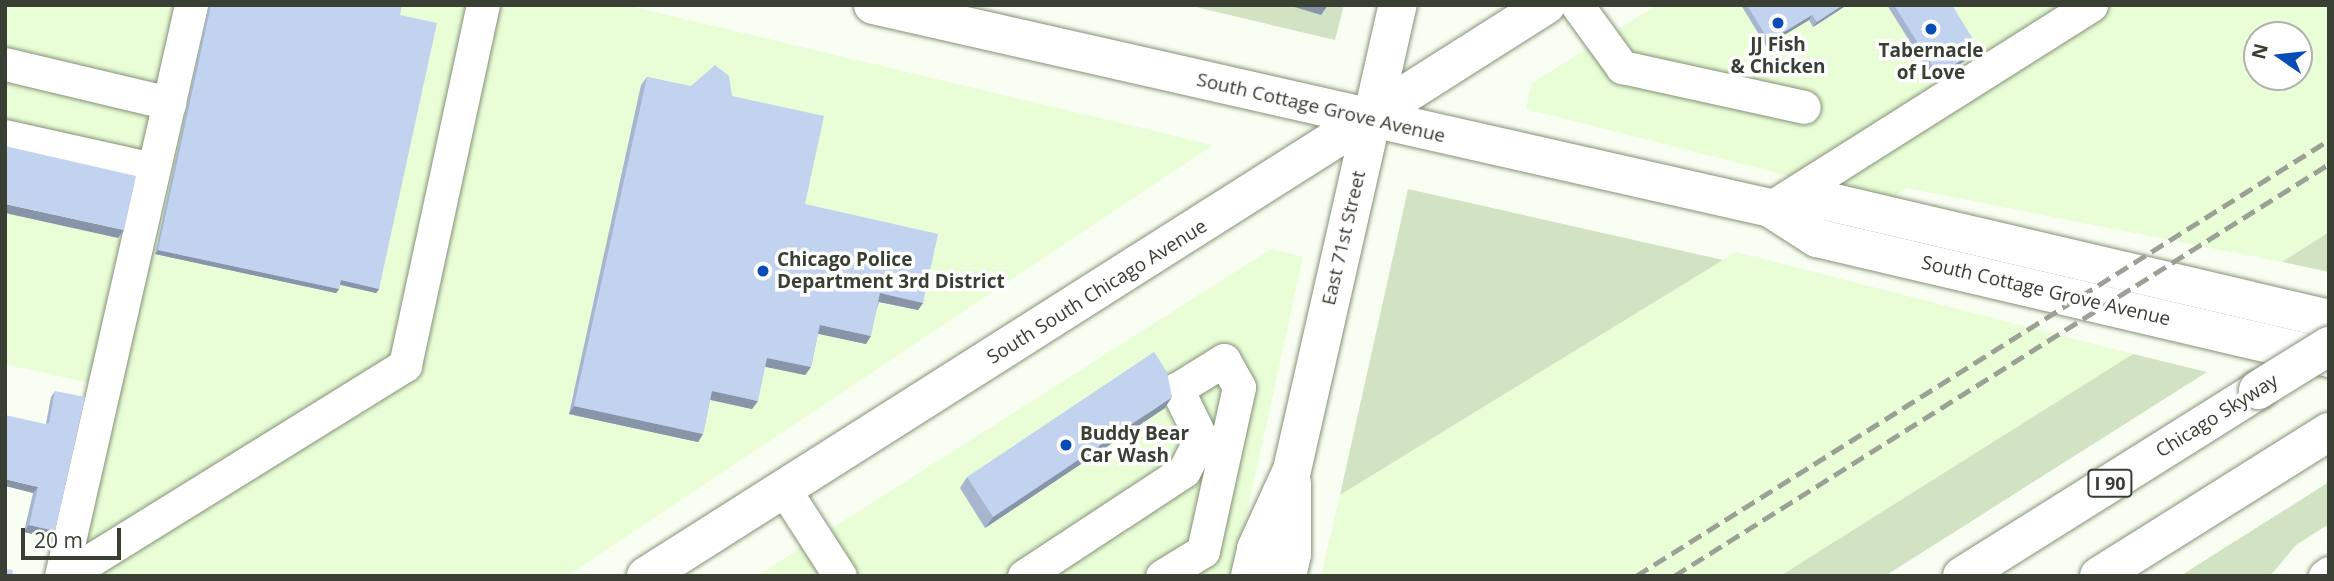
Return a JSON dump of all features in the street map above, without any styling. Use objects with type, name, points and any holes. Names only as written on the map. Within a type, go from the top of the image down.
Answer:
[{"type":"main road","name":"South Cottage Grove Avenue","points":[[873,5],[1770,208],[1826,201],[2329,319]]},
{"type":"main road","name":"East 71st Street","points":[[1250,576],[1256,549],[1292,470],[1398,5]]},
{"type":"main road","name":"South South Chicago Avenue","points":[[646,576],[1546,5]]},
{"type":"main road","name":"South Cottage Grove Avenue","points":[[1770,208],[1817,238],[2329,358]]},
{"type":"main road","name":"Chicago Skyway","points":[[1962,576],[2329,346]]},
{"type":"main road","points":[[2099,576],[2329,432]]},
{"type":"main road","name":"East 71st Street","points":[[1287,576],[1292,554],[1292,470]]},
{"type":"lane","points":[[63,576],[191,5]]},
{"type":"lane","points":[[63,576],[405,365],[483,5]]},
{"type":"lane","points":[[1577,5],[1622,68],[1804,107]]},
{"type":"lane","points":[[1770,208],[2091,5]]},
{"type":"lane","points":[[5,64],[169,103]]},
{"type":"lane","points":[[5,136],[153,169]]},
{"type":"lane","points":[[1024,576],[1184,471],[1201,438],[1177,389],[1224,360],[1239,387],[1203,551],[1162,576]]},
{"type":"lane","points":[[784,489],[840,576]]},
{"type":"shaded area","points":[[5,5],[626,5],[1213,145],[567,576],[61,576],[104,386],[5,364]]},
{"type":"shaded area","points":[[1187,5],[1344,5],[1335,40]]},
{"type":"shaded area","points":[[1657,5],[2329,5],[2329,232],[2282,262],[1907,188],[1888,201],[1526,109],[1532,83]]},
{"type":"shaded area","points":[[1408,189],[1723,260],[1340,495]]},
{"type":"shaded area","points":[[2329,232],[2329,272],[2282,262]]},
{"type":"shaded area","points":[[1271,249],[1303,257],[1233,576],[757,576]]},
{"type":"shaded area","points":[[1736,252],[2133,354],[1780,576],[1321,576],[1340,495]]},
{"type":"shaded area","points":[[2133,354],[2207,372],[1885,576],[1780,576]]},
{"type":"shaded area","points":[[2329,482],[2329,524],[2296,545],[2270,576],[2180,576]]},
{"type":"building","points":[[211,5],[400,5],[400,15],[437,23],[379,289],[341,280],[339,289],[158,250]]},
{"type":"building","name":"JJ Fish & Chicken","points":[[1747,5],[1843,5],[1817,22],[1812,15],[1769,41]]},
{"type":"building","name":"Tabernacle of Love","points":[[1894,5],[1952,5],[1979,49],[1938,75]]},
{"type":"building","name":"Chicago Police Department 3rd District","points":[[715,65],[729,76],[732,96],[824,116],[805,204],[938,234],[923,303],[880,293],[871,336],[820,325],[811,367],[767,358],[758,401],[712,391],[703,434],[574,406],[647,77],[691,86]]},
{"type":"building","points":[[5,146],[136,176],[124,230],[5,204]]},
{"type":"building","name":"Buddy Bear Car Wash","points":[[1154,352],[1167,372],[1172,397],[993,517],[967,477]]},
{"type":"building","points":[[55,391],[85,397],[55,531],[29,525],[38,487],[5,479],[5,415],[49,423]]},
{"type":"building","points":[[5,569],[13,570],[12,576],[5,576]]},
{"type":"railway","points":[[1636,576],[2329,140]]},
{"type":"railway","points":[[1674,576],[2329,164]]},
{"type":"place","name":"JJ Fish & Chicken","points":[[1778,23]]},
{"type":"place","name":"Tabernacle of Love","points":[[1931,29]]},
{"type":"place","name":"Chicago Police Department 3rd District","points":[[763,271]]},
{"type":"place","name":"Buddy Bear Car Wash","points":[[1066,445]]}]
